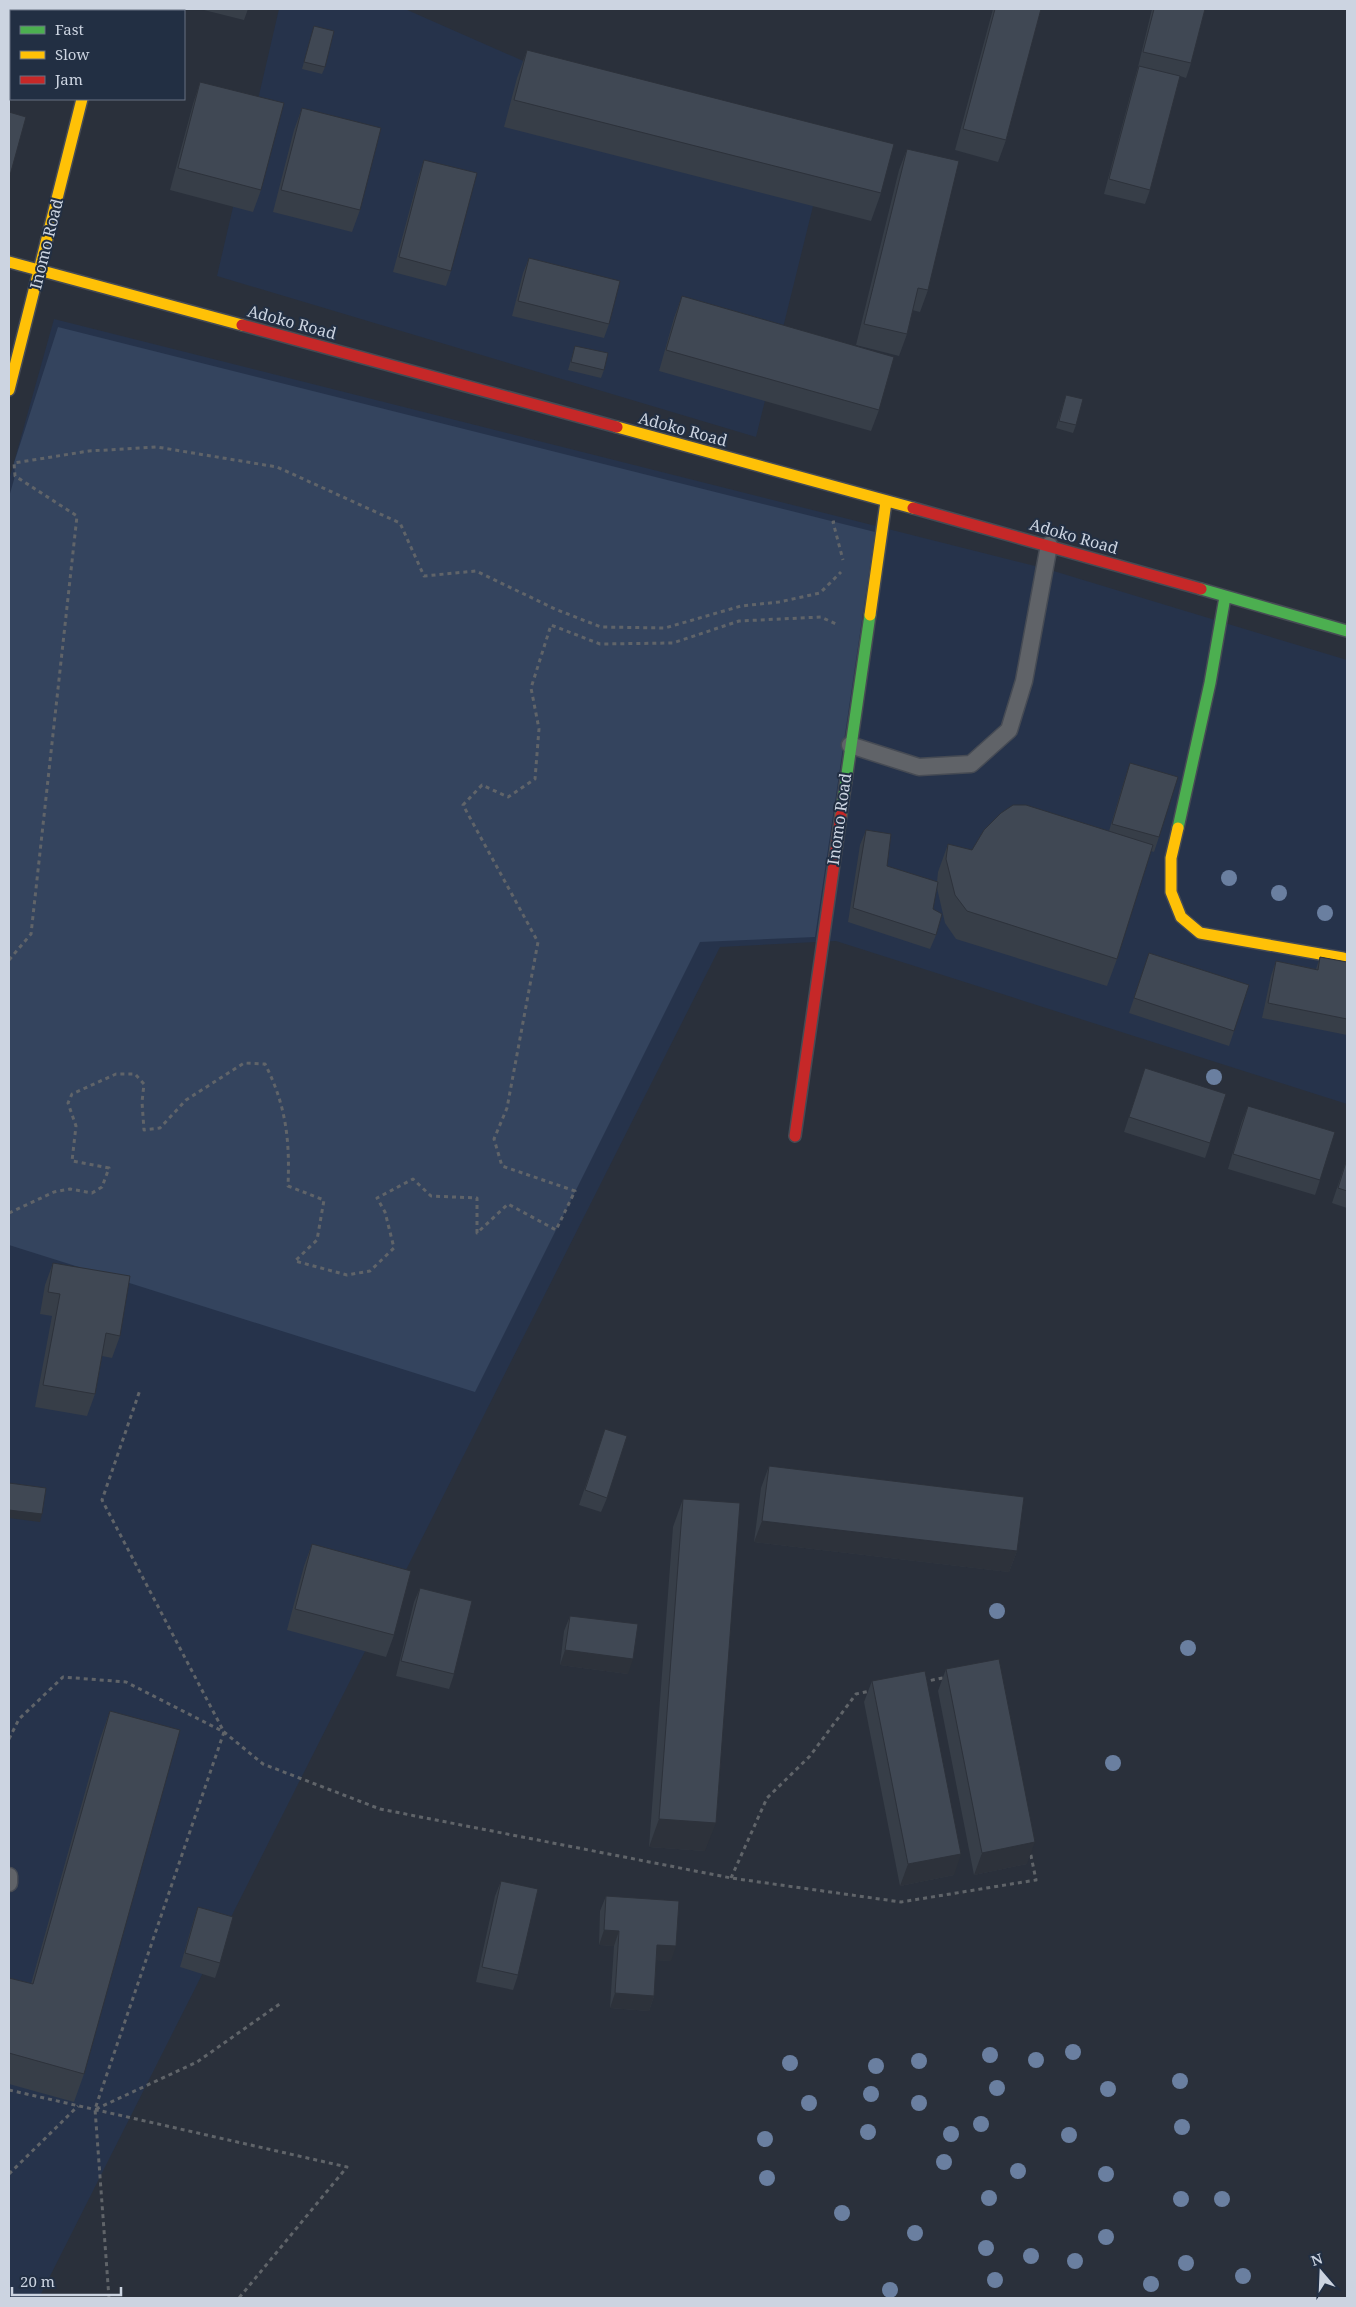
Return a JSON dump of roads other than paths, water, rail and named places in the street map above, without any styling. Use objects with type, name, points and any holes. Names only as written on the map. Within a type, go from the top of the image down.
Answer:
[{"type":"street","name":"Inomo Road","points":[[9,390],[82,100]]},
{"type":"street","name":"Adoko Road","points":[[9,262],[1049,545],[1347,631]]},
{"type":"street","name":"Inomo Road","points":[[795,1136],[886,502]]},
{"type":"street","points":[[1225,597],[1210,682],[1171,858],[1171,892],[1181,917],[1200,933],[1343,958]]},
{"type":"lane","points":[[850,745],[920,767],[971,764],[1009,730],[1024,681],[1049,545]]},
{"type":"lane","points":[[9,1876],[9,1883]]}]
